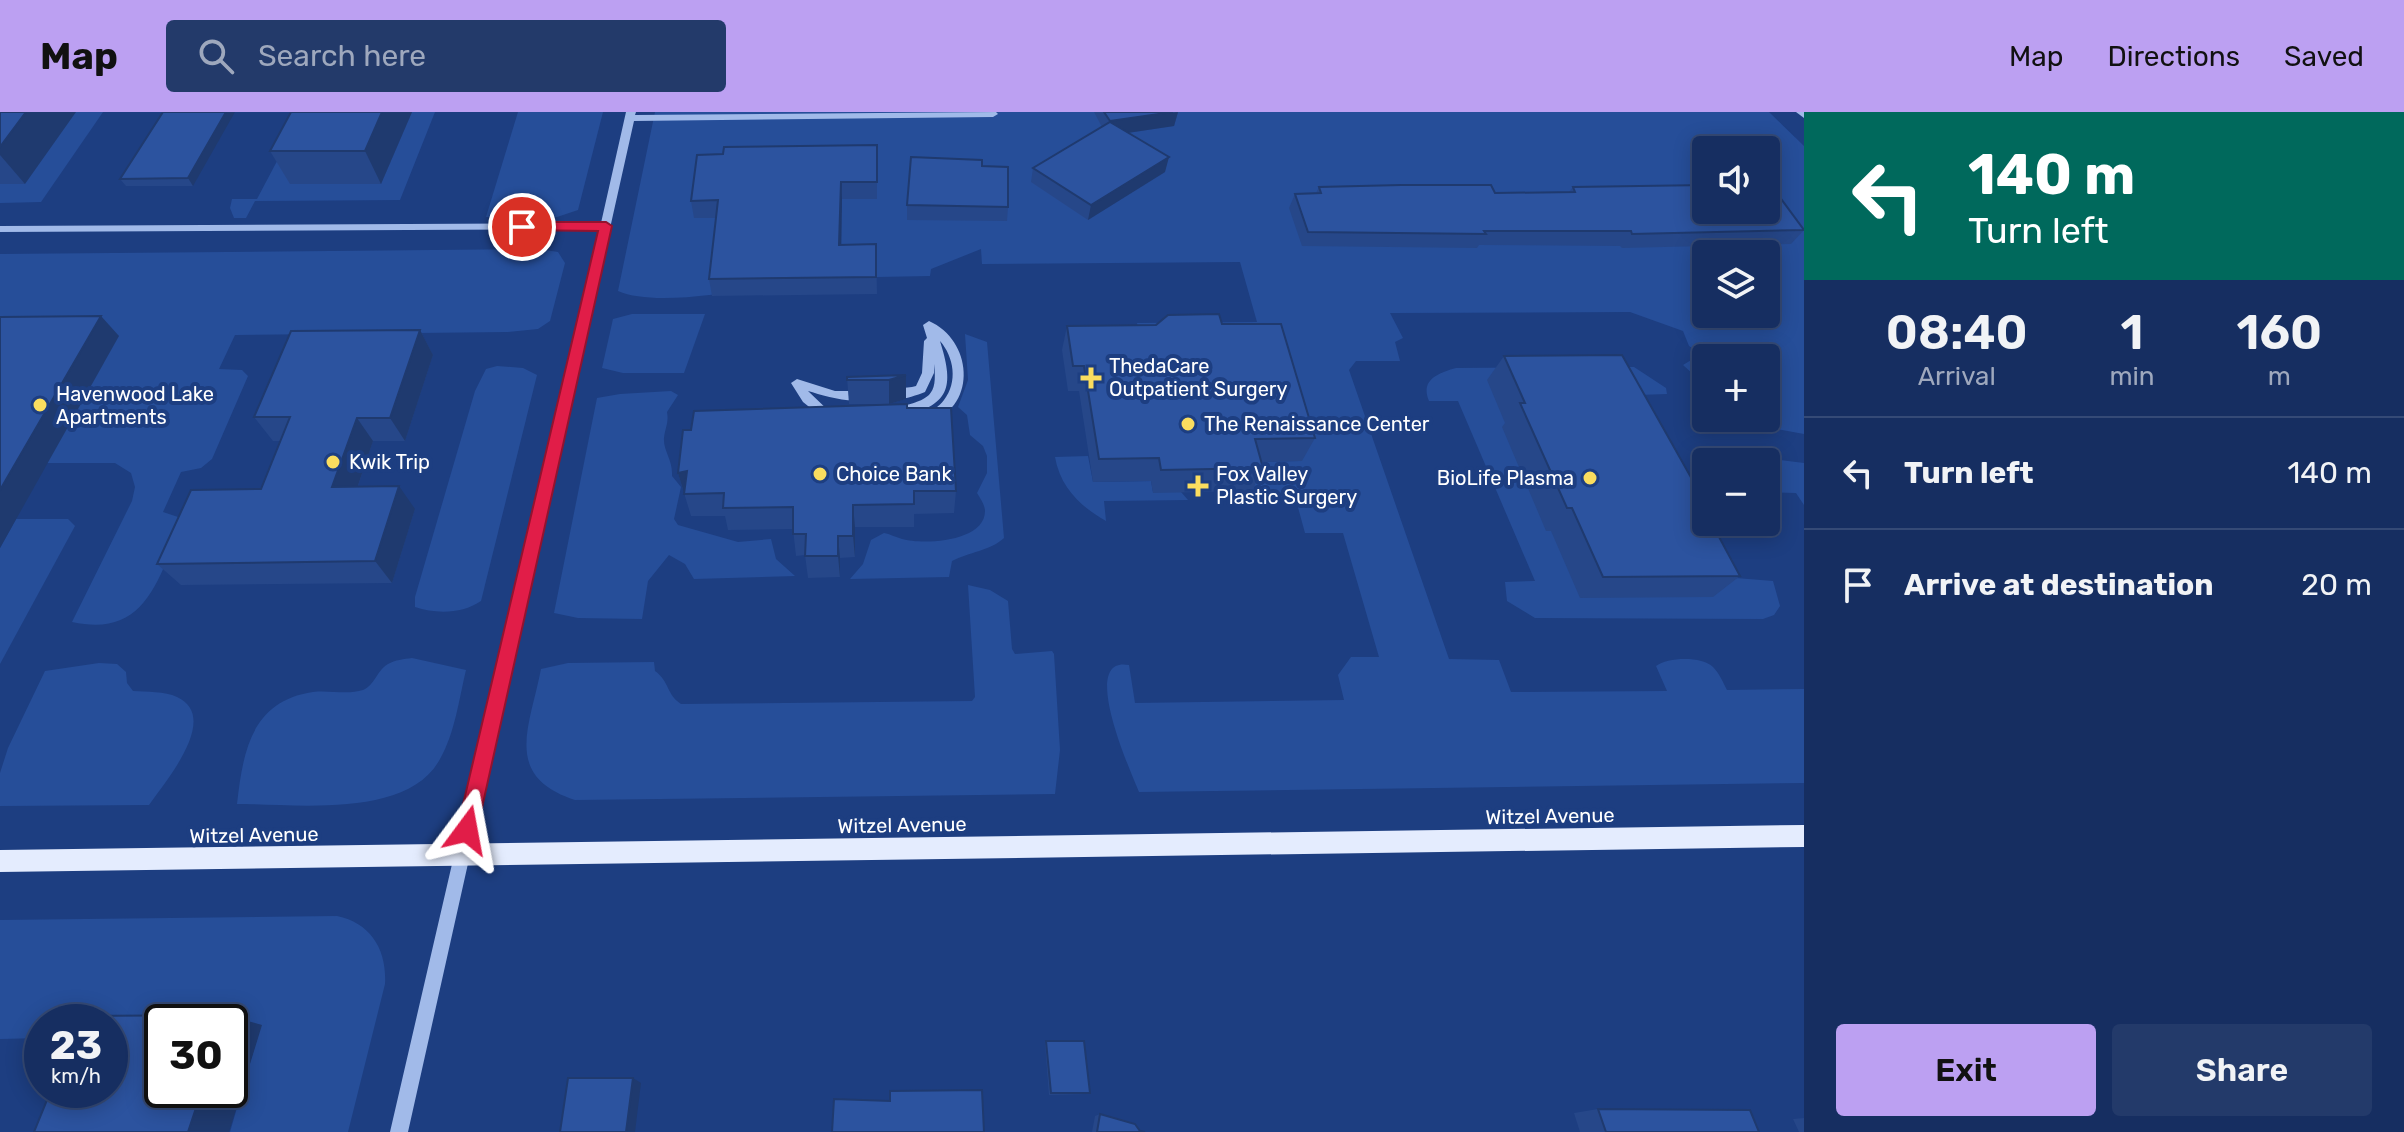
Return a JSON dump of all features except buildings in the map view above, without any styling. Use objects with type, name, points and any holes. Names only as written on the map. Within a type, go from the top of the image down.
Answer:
[{"type":"main road","name":"Witzel Avenue","points":[[0,861],[1804,836]]},
{"type":"street","points":[[399,1132],[631,115],[993,114]]},
{"type":"street","points":[[0,229],[606,226]]},
{"type":"street","points":[[841,416],[822,413],[807,399],[797,383],[835,395],[906,394],[921,389],[928,373],[929,325],[946,338],[956,354],[959,373],[952,400],[938,415],[926,420],[893,416]]},
{"type":"shaded area","points":[[0,112],[103,112],[41,202],[0,203]]},
{"type":"shaded area","points":[[303,112],[435,112],[400,200],[255,201],[246,218],[234,218],[230,208],[232,199],[257,199]]},
{"type":"shaded area","points":[[518,112],[603,112],[578,210],[557,217],[486,217]]},
{"type":"shaded area","points":[[655,112],[1769,112],[1804,146],[1804,434],[1780,430],[1780,344],[1692,344],[1692,348],[1683,331],[1630,312],[1390,313],[1403,338],[1395,342],[1400,361],[1356,361],[1349,370],[1449,659],[1499,660],[1511,692],[1667,691],[1656,666],[1685,659],[1708,663],[1727,690],[1804,689],[1804,783],[1139,792],[1112,717],[1108,678],[1114,667],[1129,665],[1135,703],[1344,700],[1338,675],[1351,657],[1379,657],[1343,533],[1305,533],[1296,500],[1216,499],[1244,462],[1300,461],[1142,351],[1137,323],[1257,322],[1240,262],[982,264],[981,249],[931,269],[930,276],[876,277],[876,262],[745,290],[672,298],[642,297],[618,291]]},
{"type":"shaded area","points":[[539,249],[558,252],[565,263],[550,321],[538,329],[508,332],[235,335],[219,369],[242,370],[248,376],[212,459],[201,468],[181,472],[163,512],[178,517],[178,528],[172,549],[152,591],[133,613],[121,620],[91,625],[72,622],[132,501],[135,487],[131,473],[115,463],[47,463],[0,346],[0,254]]},
{"type":"shaded area","points":[[632,314],[705,314],[684,373],[623,373],[602,368],[613,319]]},
{"type":"shaded area","points":[[965,334],[987,342],[1004,538],[992,546],[952,561],[949,577],[850,579],[863,564],[871,540],[884,533],[912,541],[937,541],[964,535],[982,521],[985,509],[977,493],[987,473],[987,456],[983,446],[970,435],[967,415],[958,407],[968,380]]},
{"type":"shaded area","points":[[1692,360],[1692,373],[1683,365]]},
{"type":"shaded area","points":[[497,366],[523,368],[537,375],[481,601],[449,612],[415,607],[415,597],[475,391],[486,369]]},
{"type":"shaded area","points":[[1634,367],[1666,388],[1667,394],[1638,395],[1692,496],[1692,536],[1714,536],[1736,578],[1773,581],[1780,606],[1774,615],[1763,619],[1535,618],[1507,601],[1505,582],[1535,581],[1458,401],[1429,401],[1427,394],[1432,378],[1456,368]]},
{"type":"shaded area","points":[[671,391],[678,395],[667,412],[664,443],[672,476],[681,487],[674,519],[678,525],[738,542],[771,539],[776,559],[795,576],[694,579],[685,564],[669,555],[648,581],[642,619],[578,618],[554,613],[597,398]]},
{"type":"shaded area","points":[[1088,456],[1093,482],[1151,481],[1153,492],[1181,492],[1188,500],[1104,501],[1106,521],[1073,495],[1062,478],[1055,457]]},
{"type":"shaded area","points":[[1780,460],[1804,463],[1804,505],[1796,493],[1780,492]]},
{"type":"shaded area","points":[[16,519],[68,519],[75,526],[0,664],[0,548]]},
{"type":"shaded area","points":[[968,585],[990,590],[1008,601],[1015,654],[1052,651],[1054,654],[1060,750],[1055,794],[575,800],[552,790],[537,778],[529,763],[526,747],[528,730],[541,669],[568,663],[654,662],[655,671],[681,704],[972,701],[975,697]]},
{"type":"shaded area","points":[[412,658],[466,670],[449,738],[440,759],[424,778],[403,791],[377,800],[318,806],[237,804],[247,748],[263,718],[276,706],[292,697],[313,692],[363,690],[388,664]]},
{"type":"shaded area","points":[[99,663],[117,664],[126,672],[127,683],[133,691],[172,695],[189,706],[193,719],[192,734],[186,750],[166,781],[149,805],[0,806],[0,773],[8,748],[45,671]]},
{"type":"shaded area","points":[[337,916],[359,925],[380,949],[385,984],[348,1132],[230,1132],[237,1108],[248,1108],[248,1070],[261,1025],[248,1024],[248,1004],[144,1004],[144,1022],[128,1022],[128,1004],[24,1004],[24,1038],[0,1039],[0,920]]},
{"type":"place","name":"ThedaCare Outpatient Surgery","points":[[1091,378]]},
{"type":"place","name":"Havenwood Lake Apartments","points":[[40,405]]},
{"type":"place","name":"The Renaissance Center","points":[[1188,424]]},
{"type":"place","name":"Kwik Trip","points":[[333,462]]},
{"type":"place","name":"Choice Bank","points":[[820,474]]},
{"type":"place","name":"BioLife Plasma","points":[[1590,478]]},
{"type":"place","name":"Fox Valley Plastic Surgery","points":[[1198,486]]},
{"type":"route","points":[[467,830],[513,642],[606,226],[522,227]]}]
